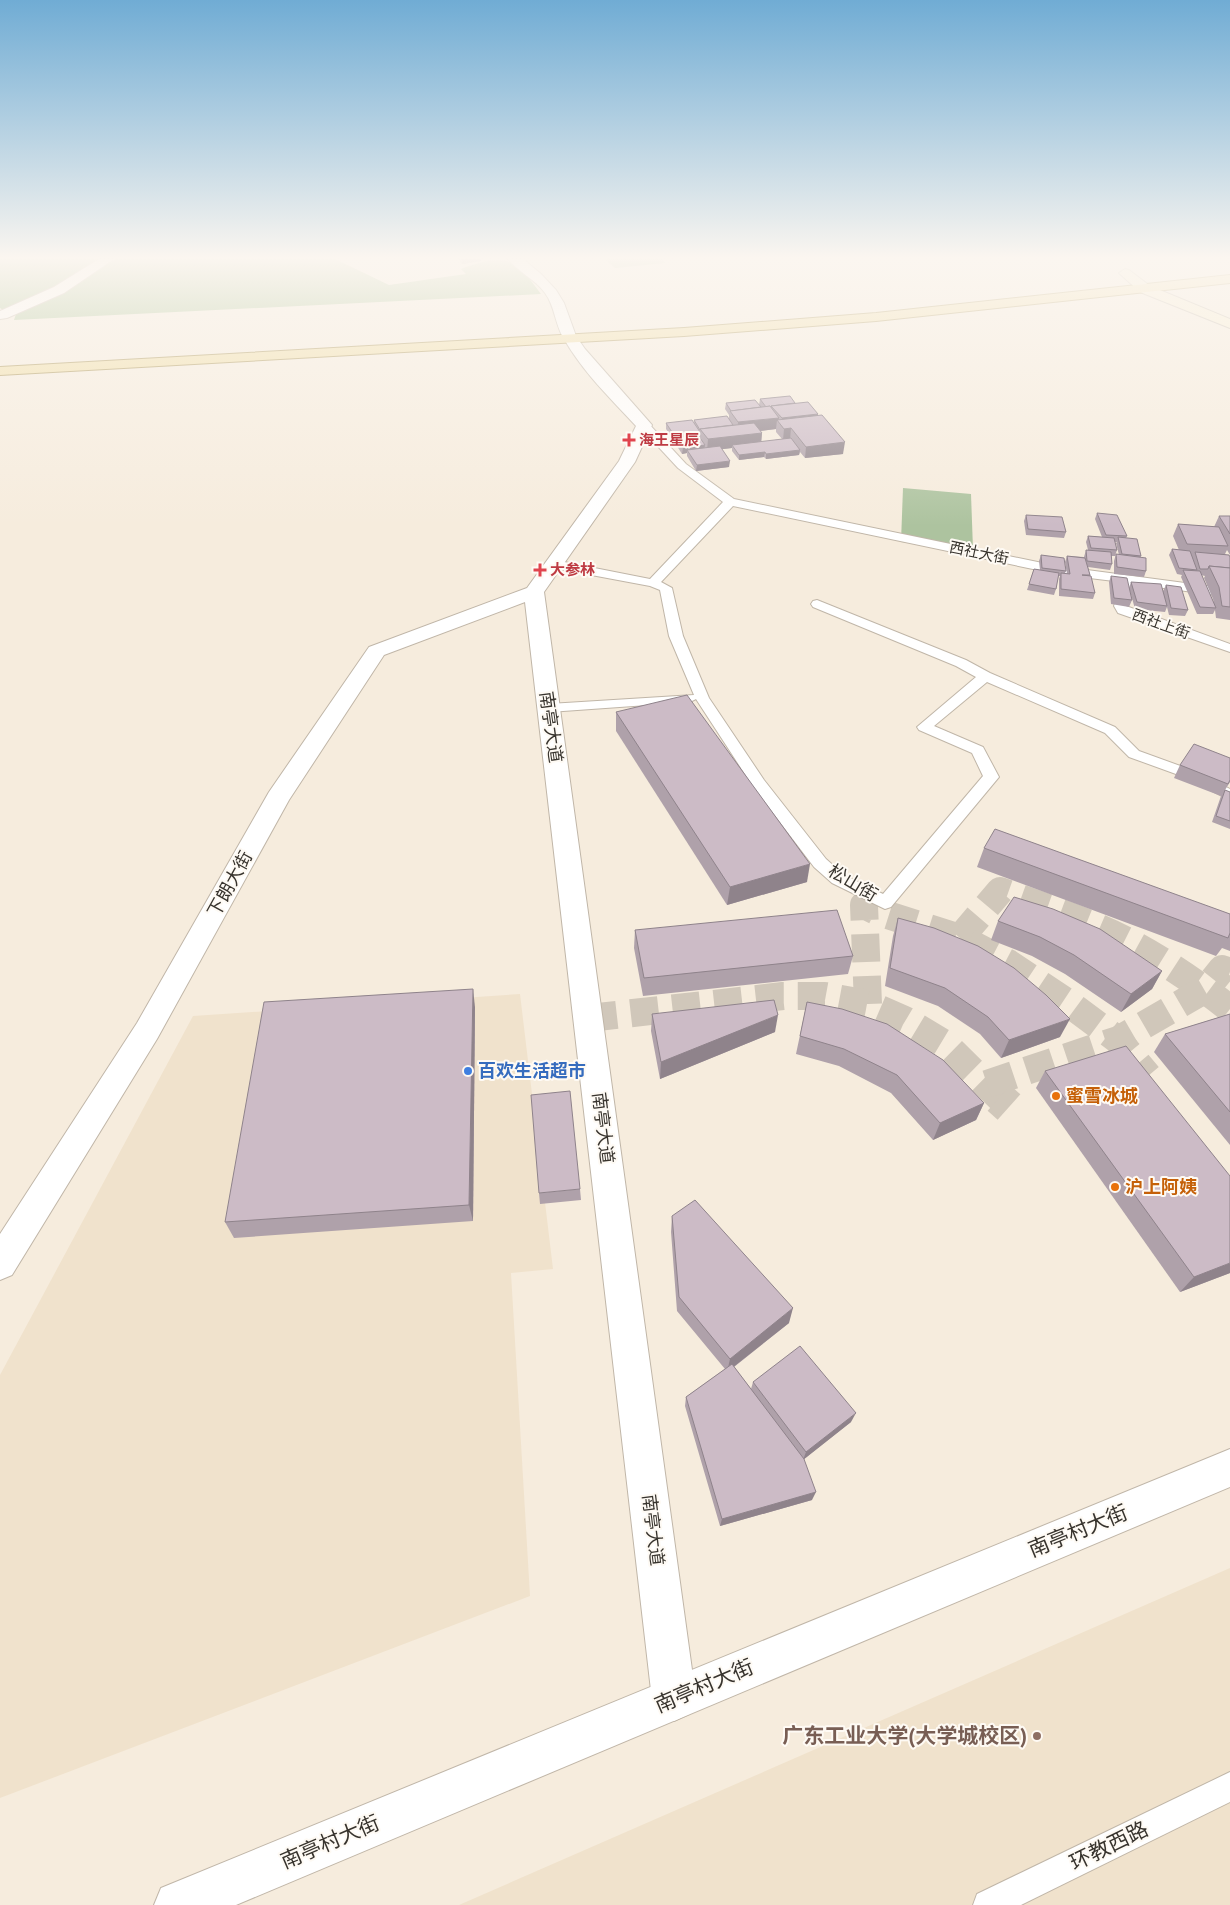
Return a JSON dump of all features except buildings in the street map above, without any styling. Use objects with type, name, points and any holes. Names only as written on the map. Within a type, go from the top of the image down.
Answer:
[{"type":"main road","points":[[0,372],[313,348]]},
{"type":"street","points":[[534,592],[627,462],[644,425],[591,367],[581,348]]},
{"type":"street","name":"南亭大道","points":[[534,592],[674,1699]]},
{"type":"street","name":"下朗大街","points":[[0,1264],[147,1031],[278,798],[376,651],[534,592]]},
{"type":"street","name":"南亭村大街","points":[[178,1905],[1230,1468]]},
{"type":"lane","points":[[554,564],[653,583],[676,555],[704,532],[730,502],[682,466],[644,425]]},
{"type":"lane","name":"西社大街","points":[[730,502],[1058,570],[1230,593]]},
{"type":"lane","name":"西社上街","points":[[1130,580],[1120,606],[1123,610],[1230,648]]},
{"type":"lane","name":"松山街","points":[[653,583],[666,588],[676,636],[702,698],[758,784],[820,863],[838,878],[886,903],[991,777],[978,750],[924,727],[985,676]]},
{"type":"lane","points":[[817,604],[961,663],[985,676],[1110,730],[1134,754],[1192,775],[1230,795]]},
{"type":"lane","points":[[549,708],[702,698]]},
{"type":"lane","name":"环教西路","points":[[988,1905],[1230,1787]]},
{"type":"shaded area","points":[[520,994],[553,1269],[511,1273],[530,1596],[0,1798],[0,1375],[193,1016]]},
{"type":"shaded area","name":"广东工业大学(大学城校区)","points":[[1230,1568],[1230,1905],[459,1905]]},
{"type":"green space","points":[[903,488],[971,494],[973,549],[901,542]]},
{"type":"tunnel","points":[[960,938],[1000,891],[1079,920],[1125,940],[1152,955],[1205,990]]},
{"type":"tunnel","points":[[868,1004],[864,905],[878,912],[960,938]]},
{"type":"tunnel","points":[[960,938],[1008,963],[1068,1003],[1118,1040]]},
{"type":"tunnel","points":[[1205,990],[1222,969],[1230,972]]},
{"type":"tunnel","points":[[1118,1040],[1205,990]]},
{"type":"tunnel","points":[[1205,990],[1230,1009]]},
{"type":"tunnel","points":[[589,1018],[783,996],[825,996],[868,1004]]},
{"type":"tunnel","points":[[868,1004],[905,1020],[945,1044],[1001,1099]]},
{"type":"tunnel","points":[[987,1084],[1118,1040]]},
{"type":"tunnel","points":[[1118,1040],[1148,1076]]},
{"type":"tunnel","points":[[999,1098],[1009,1107]]},
{"type":"place","name":"海王星辰","points":[[629,440]]},
{"type":"place","name":"大参林","points":[[540,570]]},
{"type":"place","name":"百欢生活超市","points":[[468,1071]]},
{"type":"place","name":"蜜雪冰城","points":[[1056,1096]]},
{"type":"place","name":"沪上阿姨","points":[[1115,1187]]},
{"type":"place","name":"广东工业大学(大学城校区)","points":[[1037,1736]]}]
